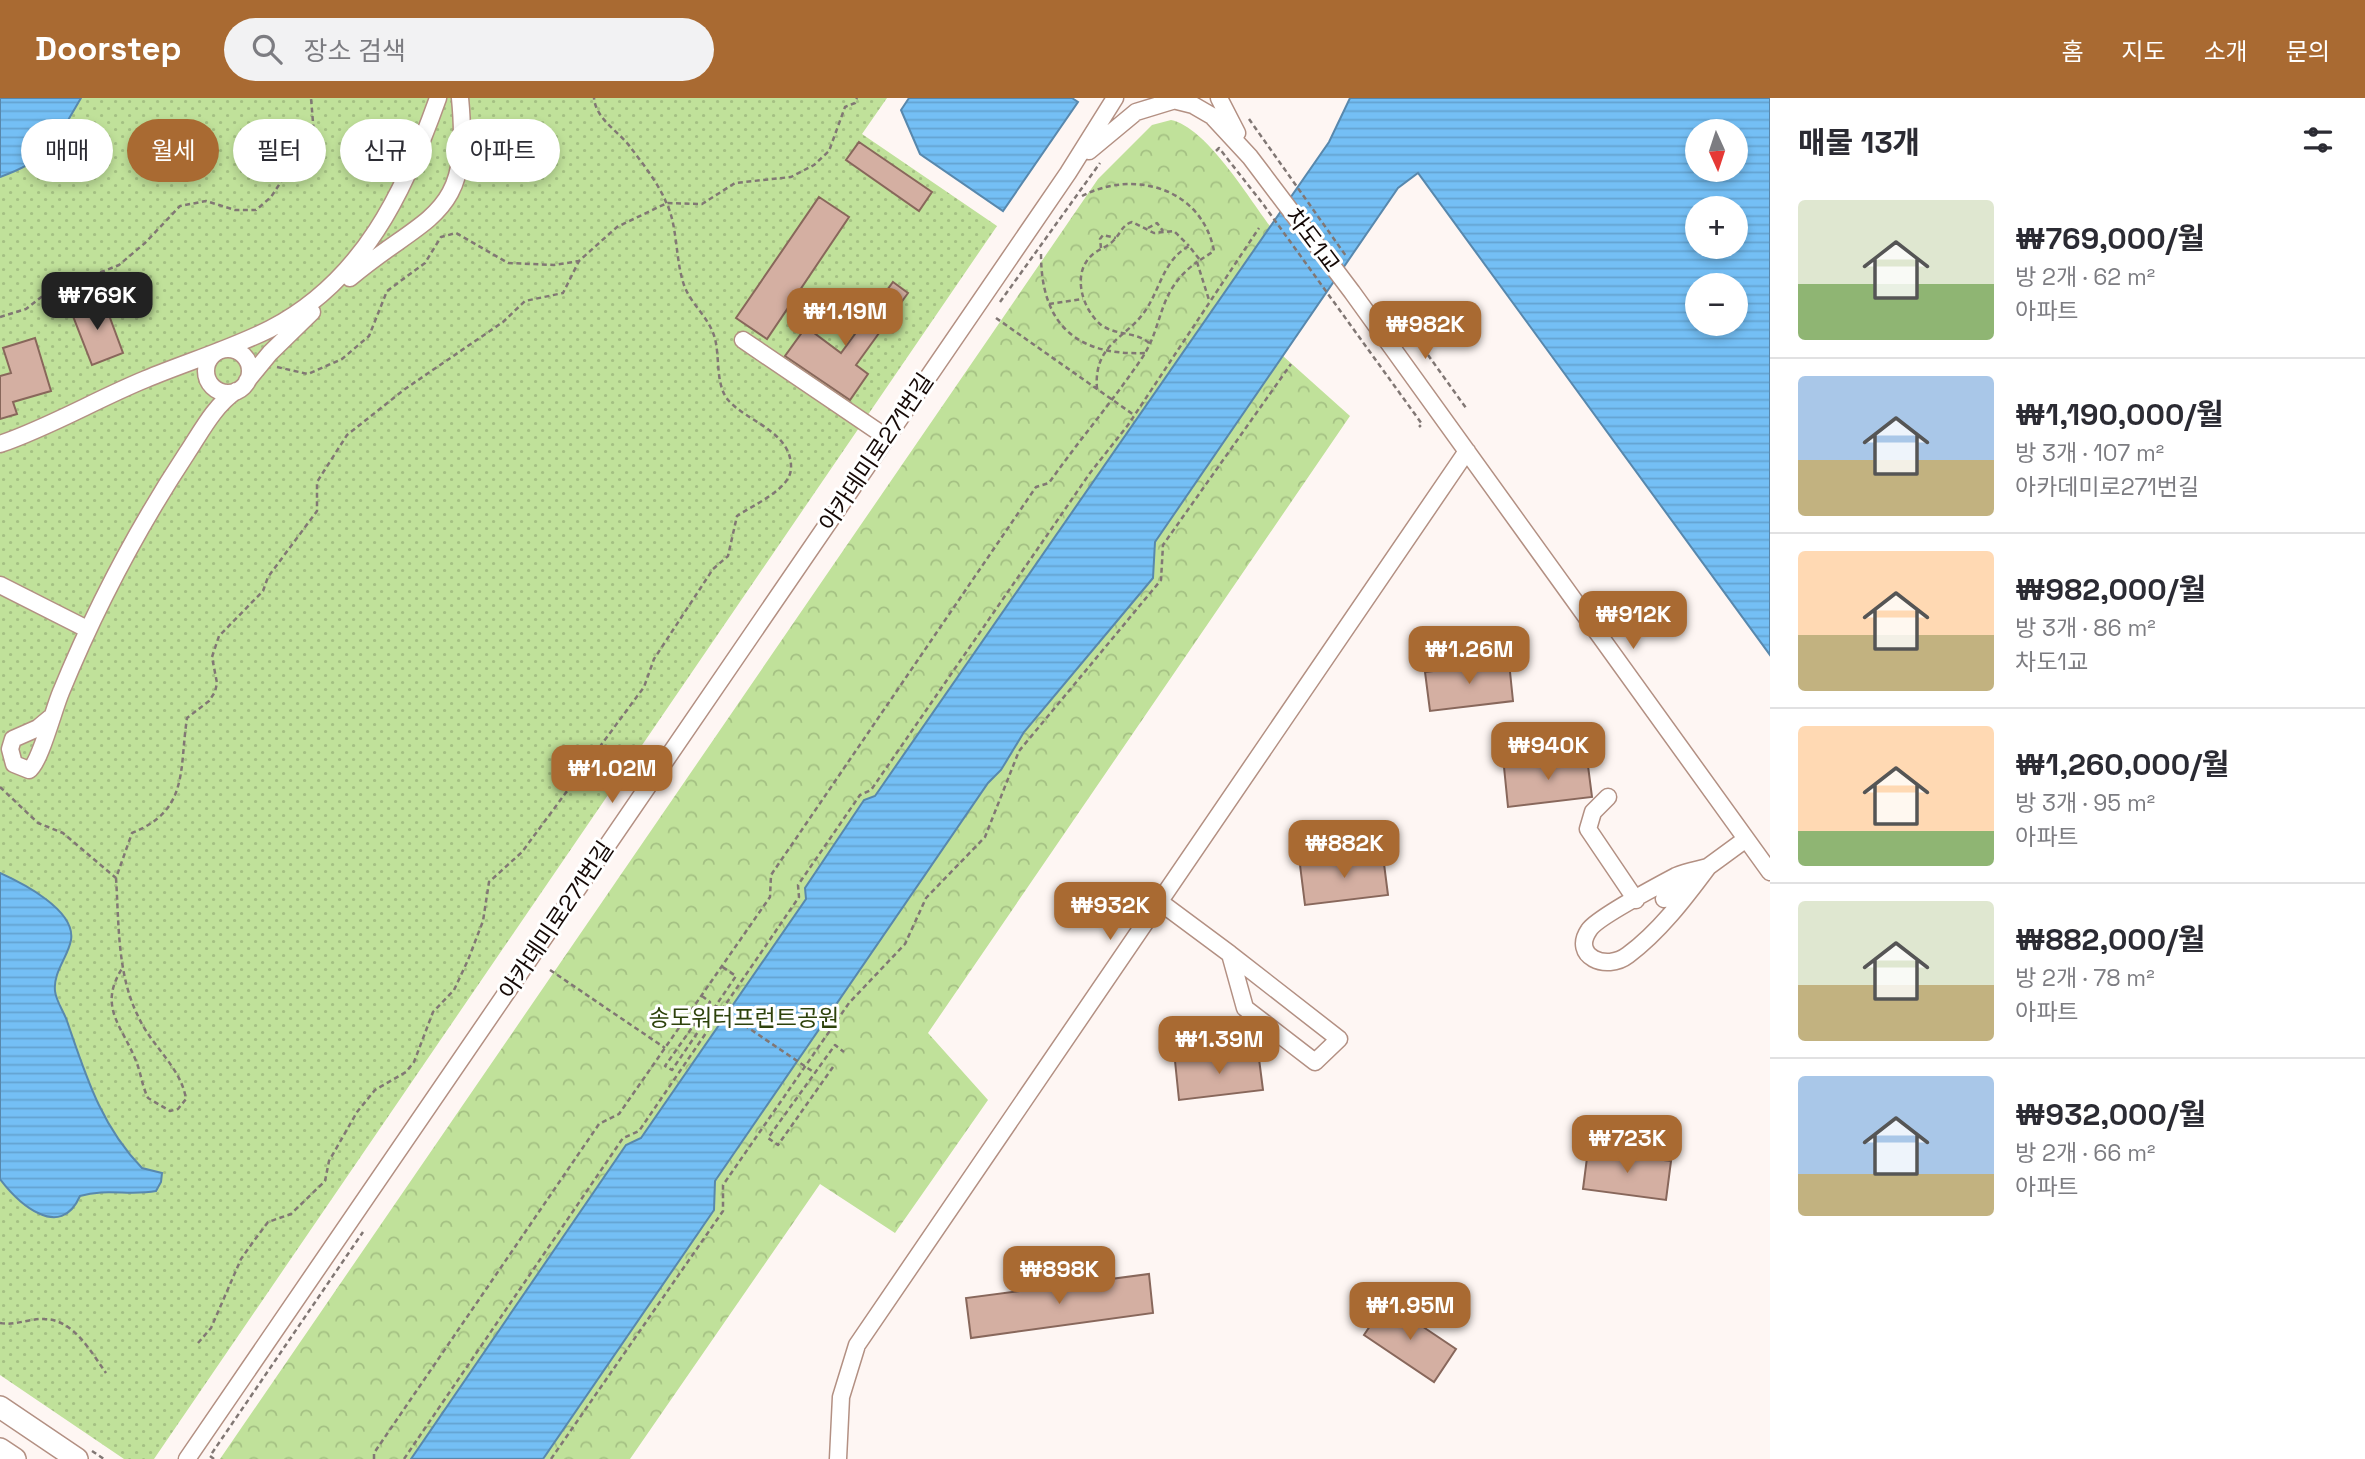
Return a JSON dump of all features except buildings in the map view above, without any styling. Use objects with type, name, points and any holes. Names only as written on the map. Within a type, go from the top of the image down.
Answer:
[{"type":"main road","points":[[0,1407],[77,1459]]},
{"type":"main road","points":[[0,1449],[15,1459]]},
{"type":"street","points":[[0,444],[269,329],[298,312],[338,278],[367,247],[399,196],[438,98]]},
{"type":"street","points":[[50,718],[87,629],[155,501],[220,405],[242,386],[270,353],[321,303],[369,263],[424,226],[442,207],[460,164],[463,145],[460,98]]},
{"type":"street","points":[[1069,173],[1115,98]]},
{"type":"street","points":[[1219,98],[1250,157]]},
{"type":"street","points":[[1069,173],[1104,136],[1136,112],[1174,100],[1193,105],[1212,116],[1250,157]]},
{"type":"street","name":"차도1교","points":[[1250,157],[1352,292],[1770,872]]},
{"type":"street","name":"아카데미로271번길","points":[[187,1459],[1069,173]]},
{"type":"street","points":[[743,340],[886,437]]},
{"type":"street","points":[[205,371],[209,358],[220,350],[235,350],[247,359],[249,366],[242,386]]},
{"type":"street","points":[[184,364],[198,364],[205,371],[220,405]]},
{"type":"street","points":[[215,389],[242,386]]},
{"type":"street","points":[[838,1459],[841,1397],[857,1345],[1467,451]]},
{"type":"street","points":[[0,585],[87,629]]},
{"type":"street","points":[[1608,797],[1592,812],[1588,829],[1636,900]]},
{"type":"street","points":[[1664,899],[1746,839]]},
{"type":"street","points":[[1707,867],[1681,902],[1627,956],[1608,963],[1592,959],[1586,945],[1588,930],[1678,876],[1707,867]]},
{"type":"street","points":[[1160,902],[1230,954],[1339,1039],[1315,1062],[1245,1008],[1230,954]]},
{"type":"path","points":[[0,317],[26,309],[58,288],[119,265],[145,243],[180,206],[206,201],[235,210],[256,210],[271,197],[296,159],[312,152],[315,147],[312,98]]},
{"type":"path","points":[[198,1343],[211,1328],[241,1259],[268,1222],[291,1214],[325,1181],[329,1161],[357,1112],[375,1090],[406,1072],[414,1062],[433,1012],[454,990],[468,960],[483,921],[489,882],[522,852],[644,687],[654,659],[713,569],[728,556],[737,516],[780,487],[790,475],[792,464],[776,434],[729,401],[723,392],[715,336],[707,320],[689,300],[682,281],[667,203],[630,146],[601,116],[594,98]]},
{"type":"path","points":[[123,967],[113,990],[114,1018],[135,1058],[148,1098],[170,1111],[178,1109],[186,1099],[184,1084],[153,1044],[137,1016],[123,967],[116,878],[132,833],[160,819],[174,803],[187,718],[209,701],[215,692],[217,683],[212,657],[219,636],[263,591],[268,578],[317,511],[317,482],[347,435],[405,388],[503,322],[515,307],[536,297],[563,293],[579,261],[617,227],[667,203],[702,204],[735,183],[791,177],[814,165],[829,150],[845,107],[855,103],[858,98]]},
{"type":"path","points":[[1247,115],[1285,173],[1346,256]]},
{"type":"path","points":[[1216,150],[1219,148],[1263,204],[1422,424],[1419,426]]},
{"type":"path","points":[[986,322],[1105,155]]},
{"type":"path","points":[[374,1459],[374,1453],[599,1124],[619,1114],[770,897],[771,875],[1036,487],[1049,483],[1145,353],[1163,302],[1181,276],[1214,251],[1209,234],[1193,210],[1168,190],[1147,184],[1123,183],[1096,188],[1082,195]]},
{"type":"path","points":[[1150,343],[1120,334],[1097,321],[1083,299],[1084,266],[1101,248],[1116,238],[1129,222],[1136,222],[1154,233],[1178,233],[1198,261],[1210,301]]},
{"type":"path","points":[[1147,229],[1157,223],[1163,231]]},
{"type":"path","points":[[404,1459],[623,1139],[639,1131],[799,897],[799,885],[860,795],[872,790],[1090,473],[1134,415],[1259,228]]},
{"type":"path","points":[[268,365],[307,374],[342,359],[369,336],[387,292],[425,263],[441,237],[456,233],[508,262],[554,265],[579,261]]},
{"type":"path","points":[[1101,248],[1100,239],[1103,236],[1116,238]]},
{"type":"path","points":[[1097,389],[1098,369],[1107,351],[1120,334],[1144,313],[1170,262],[1189,246]]},
{"type":"path","points":[[1041,254],[1041,279],[1048,304],[1067,332],[1083,343],[1107,351],[1145,353]]},
{"type":"path","points":[[1048,304],[1083,299]]},
{"type":"path","points":[[996,318],[1134,415]]},
{"type":"path","points":[[1423,348],[1466,408]]},
{"type":"path","points":[[551,1459],[723,1211],[723,1185],[849,1003],[900,951],[926,898],[971,856],[985,837],[1018,751],[1161,580],[1163,545],[1291,364]]},
{"type":"path","points":[[0,787],[38,823],[63,833],[116,878]]},
{"type":"path","points":[[701,995],[710,1002],[665,1066],[672,1070],[736,976],[722,966]]},
{"type":"path","points":[[550,970],[665,1048]]},
{"type":"path","points":[[716,1006],[815,1073]]},
{"type":"path","points":[[833,1068],[778,1145],[768,1138],[835,1045],[844,1052]]},
{"type":"path","points":[[0,1324],[46,1319],[66,1325],[80,1338],[106,1373]]},
{"type":"path","points":[[210,1456],[214,1459]]},
{"type":"green space","points":[[0,98],[887,98],[862,134],[997,226],[154,1459],[124,1459],[0,1375]]},
{"type":"green space","name":"송도워터프런트공원","points":[[1171,120],[1184,125],[1212,149],[1270,226],[1329,142],[1398,188],[1283,356],[1350,416],[928,1033],[988,1100],[895,1233],[820,1184],[630,1459],[220,1459],[1098,179],[1152,125]]},
{"type":"water","points":[[0,98],[81,98],[69,119],[21,119],[21,168],[0,177]]},
{"type":"water","points":[[909,98],[1072,98],[1078,102],[1003,211],[920,154],[901,110]]},
{"type":"water","points":[[1350,98],[1770,98],[1770,655],[1418,173],[1398,188],[1155,542],[1153,578],[1024,732],[1001,770],[988,783],[715,1181],[714,1210],[543,1459],[411,1459],[626,1145],[641,1138],[806,899],[805,888],[864,800],[875,796],[1329,142]]},
{"type":"water","points":[[0,873],[46,899],[65,918],[71,940],[56,977],[57,999],[105,1118],[142,1168],[162,1173],[156,1191],[80,1196],[72,1209],[62,1216],[51,1217],[28,1207],[0,1179]]}]
